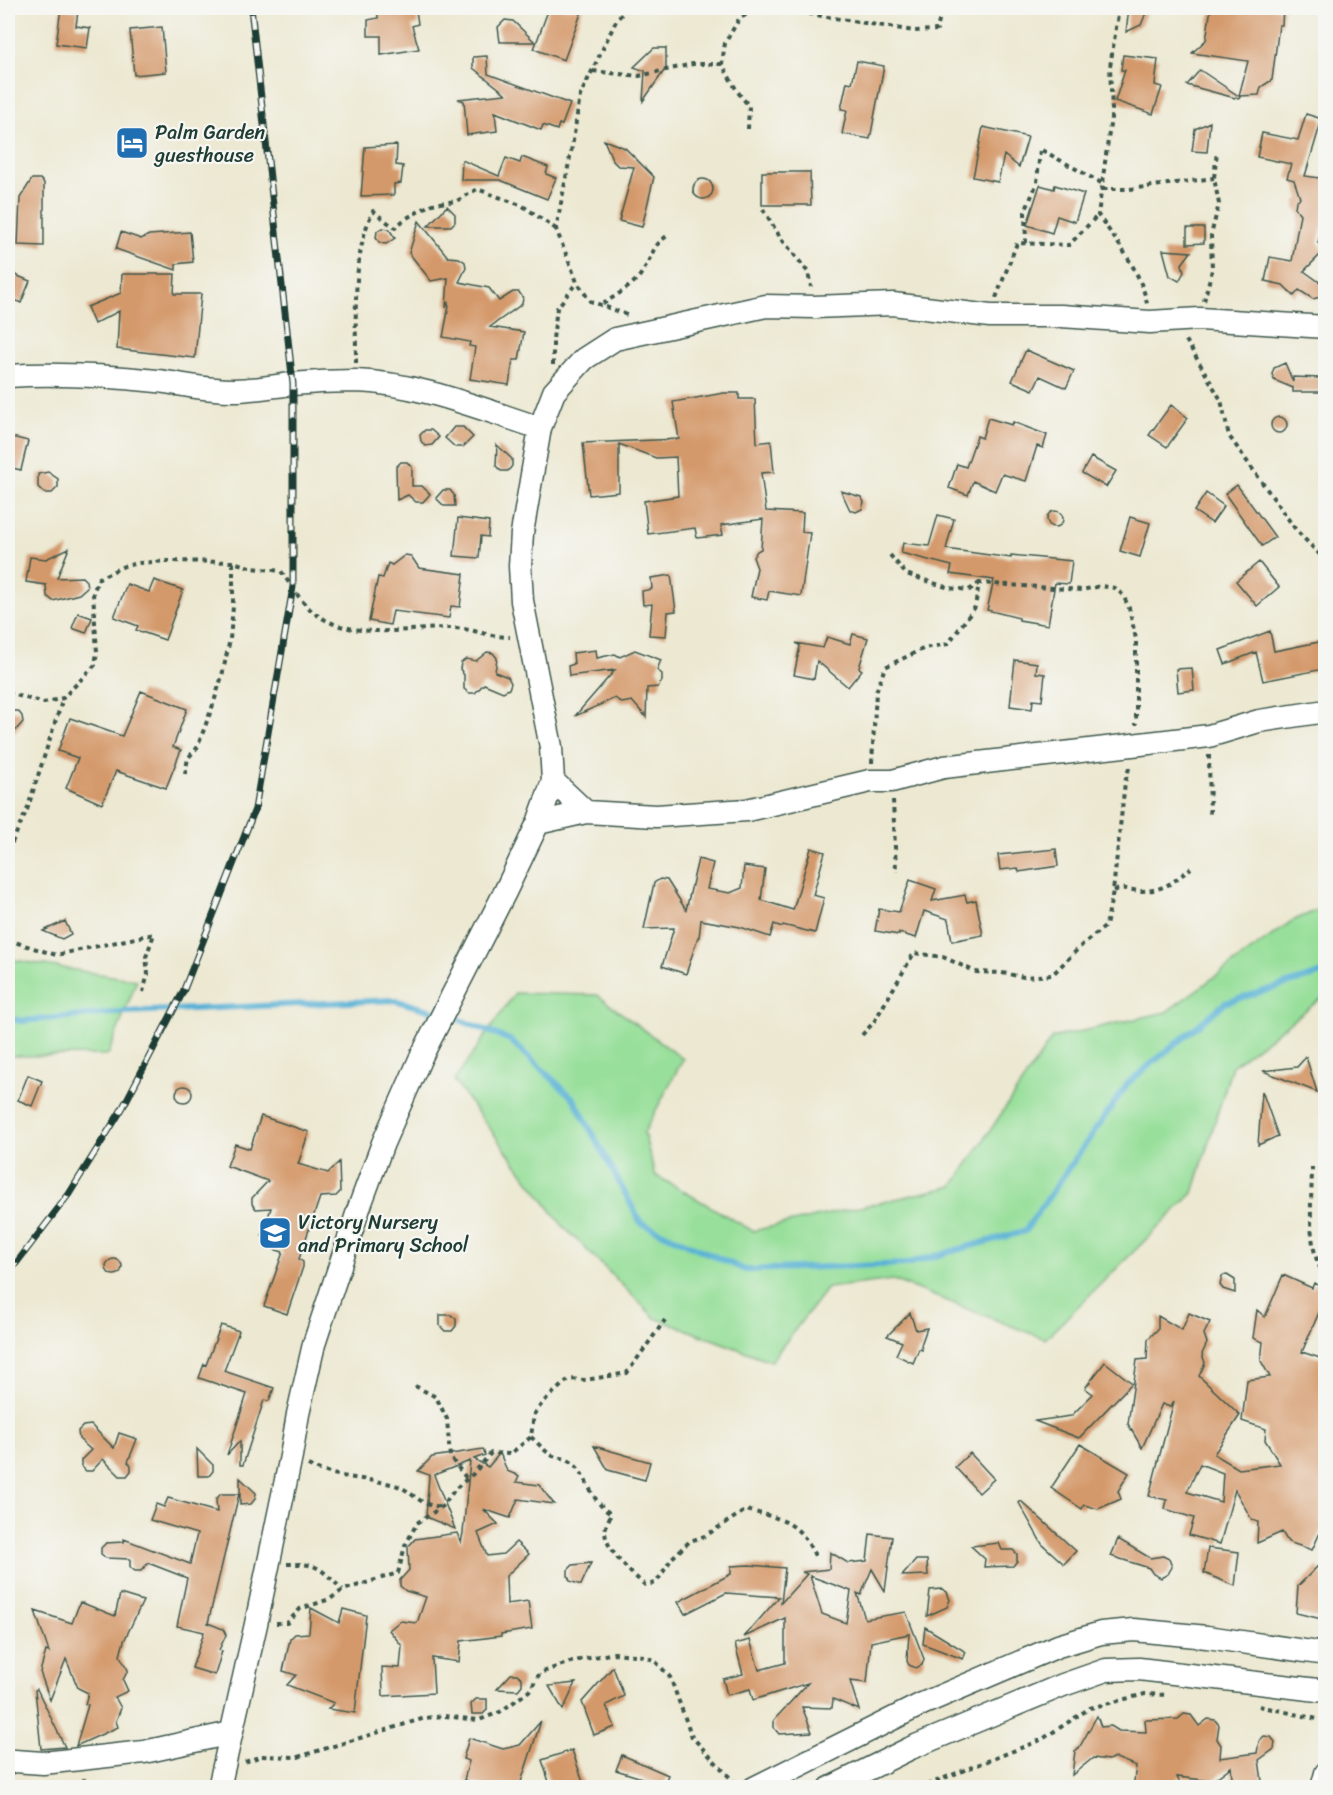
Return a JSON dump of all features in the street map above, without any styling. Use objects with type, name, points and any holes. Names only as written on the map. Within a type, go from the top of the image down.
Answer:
[{"type":"street","points":[[221,1779],[256,1624],[314,1344],[359,1208],[383,1143],[421,1057],[500,903],[538,823],[553,781],[551,747],[522,602],[520,566],[522,533],[540,428],[554,392],[584,359],[615,339],[766,306],[893,304],[990,316],[1061,316],[1150,322],[1200,319],[1326,327]]},
{"type":"street","points":[[8,376],[86,376],[158,381],[235,391],[293,384],[356,381],[393,385],[452,400],[540,428]]},
{"type":"street","points":[[538,823],[586,812],[656,816],[747,810],[944,768],[1209,736],[1259,721],[1326,711]]},
{"type":"street","points":[[553,781],[586,812]]},
{"type":"street","points":[[754,1788],[952,1691],[1058,1646],[1101,1633],[1134,1630],[1207,1637],[1326,1654]]},
{"type":"street","points":[[830,1788],[911,1748],[1063,1685],[1106,1670],[1138,1669],[1326,1690]]},
{"type":"street","points":[[8,1763],[14,1761],[43,1762],[144,1752],[231,1733]]},
{"type":"street","points":[[1322,1788],[1326,1773]]},
{"type":"path","points":[[628,8],[617,19],[580,96],[556,229],[577,282],[590,301],[626,313],[653,330]]},
{"type":"path","points":[[748,129],[749,106],[737,91],[722,64],[725,43],[739,19],[757,8]]},
{"type":"path","points":[[772,8],[914,31],[937,30],[942,8]]},
{"type":"path","points":[[990,316],[1017,243],[1069,245],[1098,215],[1112,110],[1110,67],[1119,8]]},
{"type":"path","points":[[593,71],[639,76],[693,64],[722,64]]},
{"type":"path","points":[[1026,243],[1025,212],[1036,183],[1040,149],[1103,186],[1130,189],[1214,178]]},
{"type":"path","points":[[1217,151],[1214,178],[1219,204],[1211,235],[1212,270],[1200,319],[1185,341],[1221,400],[1229,436],[1296,530],[1326,561]]},
{"type":"path","points":[[356,381],[358,271],[366,224],[373,211],[395,228],[405,219],[432,204],[458,201],[477,189],[523,206],[556,229]]},
{"type":"path","points":[[764,209],[780,237],[808,272],[814,307]]},
{"type":"path","points":[[1098,215],[1144,286],[1150,322]]},
{"type":"path","points":[[602,305],[642,273],[657,243],[667,236]]},
{"type":"path","points":[[554,392],[552,353],[557,308],[577,282]]},
{"type":"path","points":[[862,1035],[874,1022],[914,953],[943,957],[976,972],[1024,977],[1052,975],[1083,944],[1106,926],[1113,891],[1125,782],[1135,744],[1136,639],[1129,608],[1123,595],[1115,588],[1101,586],[1082,590],[979,584],[969,590],[949,588],[906,574],[890,555]]},
{"type":"path","points":[[8,693],[44,704],[63,698],[85,677],[94,665],[97,652],[93,593],[99,578],[124,566],[139,562],[233,562],[281,572],[313,611],[335,623],[360,630],[387,632],[459,628],[503,637],[529,637]]},
{"type":"path","points":[[185,774],[188,758],[197,748],[222,676],[230,639],[233,562]]},
{"type":"path","points":[[896,872],[896,826],[881,781],[874,739],[876,692],[885,667],[925,648],[948,644],[975,607],[979,584]]},
{"type":"path","points":[[8,851],[27,810],[63,698]]},
{"type":"path","points":[[1209,736],[1210,817]]},
{"type":"path","points":[[1113,891],[1122,887],[1141,891],[1166,887],[1191,868]]},
{"type":"path","points":[[8,940],[56,955],[154,934],[146,957],[148,974],[143,992]]},
{"type":"path","points":[[1312,1167],[1312,1233],[1316,1257],[1326,1277]]},
{"type":"path","points":[[256,1624],[287,1623],[300,1609],[330,1599],[343,1590],[398,1573],[405,1546],[417,1522],[443,1506],[455,1489],[482,1465],[490,1452],[510,1454],[531,1437],[534,1414],[544,1401],[569,1379],[586,1380],[627,1373],[665,1320]]},
{"type":"path","points":[[414,1386],[436,1397],[447,1419],[450,1457],[467,1479]]},
{"type":"path","points":[[531,1437],[552,1455],[570,1461],[579,1471],[597,1501],[611,1514],[605,1532],[610,1546],[627,1570],[645,1585],[656,1583],[672,1558],[690,1541],[705,1536],[746,1510],[795,1526],[809,1544],[816,1558]]},
{"type":"path","points":[[291,1456],[325,1473],[396,1486],[432,1507],[443,1506]]},
{"type":"path","points":[[268,1565],[308,1564],[320,1568],[343,1590]]},
{"type":"path","points":[[221,1779],[261,1756],[298,1757],[424,1718],[444,1716],[478,1720],[500,1712],[529,1691],[540,1673],[570,1662],[614,1653],[644,1656],[655,1661],[670,1677],[692,1737],[740,1788]]},
{"type":"path","points":[[919,1788],[1041,1740],[1090,1708],[1145,1694],[1168,1695]]},
{"type":"path","points":[[1250,1704],[1326,1721]]},
{"type":"green space","points":[[1325,907],[1325,996],[1232,1066],[1193,1193],[1045,1339],[893,1280],[827,1288],[771,1361],[655,1318],[562,1225],[454,1081],[515,993],[597,995],[683,1059],[644,1133],[655,1175],[753,1231],[953,1186],[1052,1038],[1166,1012],[1292,921]]},
{"type":"green space","points":[[8,959],[137,980],[108,1055],[8,1056]]},
{"type":"building","points":[[61,8],[78,11],[76,26],[90,28],[87,48],[56,44]]},
{"type":"building","points":[[378,8],[416,10],[418,24],[412,26],[419,49],[381,55],[381,36],[368,36],[368,20],[378,18]]},
{"type":"building","points":[[549,8],[583,8],[564,60],[534,49]]},
{"type":"building","points":[[1129,8],[1148,8],[1141,25],[1126,32]]},
{"type":"building","points":[[1211,8],[1283,8],[1272,80],[1261,87],[1259,95],[1239,96],[1248,61],[1192,53],[1206,40]]},
{"type":"building","points":[[505,20],[513,21],[535,42],[500,42],[498,27]]},
{"type":"building","points":[[162,27],[166,72],[134,75],[130,30]]},
{"type":"building","points":[[654,48],[666,48],[666,68],[643,101],[645,71],[634,67]]},
{"type":"building","points":[[1123,55],[1158,59],[1155,85],[1162,87],[1153,114],[1115,101],[1125,70],[1121,70]]},
{"type":"building","points":[[487,56],[488,74],[570,104],[562,125],[559,124],[557,130],[543,125],[541,130],[495,112],[497,131],[467,135],[464,101],[458,99],[506,94],[473,68],[473,57]]},
{"type":"building","points":[[857,61],[884,66],[870,139],[842,134],[847,110],[841,109],[847,82],[852,83]]},
{"type":"building","points":[[1200,70],[1240,97],[1239,99],[1187,85]]},
{"type":"building","points":[[1306,114],[1322,119],[1305,176],[1326,179],[1326,212],[1318,243],[1325,250],[1304,271],[1322,284],[1324,291],[1320,297],[1313,299],[1299,290],[1294,296],[1283,285],[1265,281],[1270,257],[1292,261],[1300,214],[1295,208],[1296,201],[1300,198],[1294,180],[1287,178],[1291,164],[1257,157],[1262,133],[1298,140]]},
{"type":"building","points":[[1210,122],[1207,152],[1192,151],[1195,129]]},
{"type":"building","points":[[983,127],[1028,137],[1019,167],[1004,155],[998,182],[973,177]]},
{"type":"building","points":[[604,140],[625,148],[654,177],[642,227],[619,221],[634,167],[618,166],[613,161]]},
{"type":"building","points":[[397,145],[396,165],[403,166],[401,183],[394,184],[394,195],[361,196],[365,147]]},
{"type":"building","points":[[522,157],[548,167],[546,174],[556,178],[547,199],[500,180],[461,180],[462,160],[499,176],[506,158],[520,163]]},
{"type":"building","points":[[762,172],[810,172],[811,205],[762,205]]},
{"type":"building","points":[[32,179],[40,179],[44,183],[44,246],[18,245],[20,198]]},
{"type":"building","points":[[703,179],[710,182],[713,189],[710,196],[703,199],[696,196],[693,189],[696,182]]},
{"type":"building","points":[[1040,185],[1054,189],[1055,185],[1084,194],[1075,222],[1057,216],[1052,233],[1027,225]]},
{"type":"building","points":[[447,206],[455,214],[455,222],[451,226],[428,226]]},
{"type":"building","points":[[419,221],[448,257],[459,258],[465,262],[466,268],[459,282],[489,288],[499,301],[513,292],[519,292],[523,298],[522,304],[490,327],[524,332],[519,360],[513,360],[509,385],[470,379],[475,347],[469,346],[470,342],[443,337],[449,306],[448,303],[446,308],[448,278],[431,281],[409,253]]},
{"type":"building","points":[[382,228],[389,229],[395,238],[386,244],[380,243],[376,238],[377,231]]},
{"type":"building","points":[[1187,228],[1204,228],[1204,243],[1187,244]]},
{"type":"building","points":[[121,232],[141,239],[149,235],[190,232],[193,262],[176,264],[176,270],[116,249]]},
{"type":"building","points":[[1163,250],[1191,252],[1182,264],[1184,272],[1179,281],[1170,276]]},
{"type":"building","points":[[8,272],[30,281],[21,303],[8,297]]},
{"type":"building","points":[[122,274],[175,274],[174,294],[201,294],[195,358],[117,349],[119,311],[94,324],[87,307],[121,293]]},
{"type":"building","points":[[1026,350],[1074,371],[1066,388],[1040,376],[1033,390],[1012,381]]},
{"type":"building","points":[[1285,363],[1293,382],[1293,377],[1321,378],[1320,392],[1293,392],[1293,388],[1274,380],[1272,374],[1274,368]]},
{"type":"building","points":[[724,393],[739,393],[739,399],[755,399],[757,443],[771,441],[774,472],[761,473],[766,511],[803,513],[802,532],[810,533],[801,596],[769,591],[767,600],[751,597],[757,568],[753,557],[761,549],[763,519],[721,525],[723,535],[697,538],[695,528],[648,534],[644,501],[678,496],[676,457],[656,458],[619,444],[619,492],[589,495],[583,443],[679,439],[673,402]]},
{"type":"building","points":[[1171,405],[1188,418],[1167,447],[1149,435]]},
{"type":"building","points":[[1276,417],[1282,417],[1287,425],[1285,431],[1276,433],[1271,428],[1271,422]]},
{"type":"building","points":[[988,418],[1012,425],[1013,422],[1047,435],[1043,448],[1037,446],[1026,481],[1002,474],[995,491],[973,481],[968,495],[949,488],[957,464],[966,467],[977,436],[982,438]]},
{"type":"building","points":[[454,427],[463,427],[473,437],[463,447],[455,447],[445,438]]},
{"type":"building","points":[[425,430],[431,430],[439,437],[432,445],[425,446],[421,441],[420,435]]},
{"type":"building","points":[[8,436],[28,441],[21,470],[8,467]]},
{"type":"building","points":[[497,445],[512,459],[512,466],[508,471],[501,471],[496,466]]},
{"type":"building","points":[[1091,457],[1116,471],[1106,487],[1082,473]]},
{"type":"building","points":[[401,462],[407,462],[412,467],[412,486],[422,486],[430,494],[423,502],[416,502],[408,495],[397,500],[396,467]]},
{"type":"building","points":[[48,472],[58,479],[58,487],[52,493],[44,493],[38,487],[38,474]]},
{"type":"building","points":[[1237,485],[1275,537],[1262,546],[1225,494]]},
{"type":"building","points":[[443,490],[450,490],[454,495],[455,506],[444,506],[436,498]]},
{"type":"building","points":[[841,491],[861,497],[864,502],[862,509],[856,512],[850,510]]},
{"type":"building","points":[[1206,493],[1224,506],[1212,523],[1194,511]]},
{"type":"building","points":[[1055,511],[1061,513],[1063,519],[1061,525],[1055,527],[1049,525],[1047,519],[1049,513]]},
{"type":"building","points":[[938,515],[954,519],[946,549],[1011,558],[1011,555],[1072,561],[1069,584],[1055,583],[1048,625],[1019,620],[1019,618],[987,610],[994,580],[950,574],[952,566],[901,553],[903,543],[929,546]]},
{"type":"building","points":[[1130,517],[1150,523],[1140,557],[1120,551]]},
{"type":"building","points":[[458,518],[489,522],[488,537],[481,536],[479,558],[454,556]]},
{"type":"building","points":[[69,548],[57,578],[82,577],[87,587],[79,594],[53,601],[47,596],[46,585],[26,582],[30,557],[46,559]]},
{"type":"building","points":[[405,555],[411,556],[419,568],[464,574],[460,607],[451,606],[449,618],[393,611],[390,625],[369,621],[378,577],[383,578],[388,563],[392,565]]},
{"type":"building","points":[[1259,562],[1279,587],[1257,606],[1236,581]]},
{"type":"building","points":[[671,575],[676,611],[668,612],[666,636],[649,635],[652,604],[643,605],[642,591],[652,589],[651,578]]},
{"type":"building","points":[[154,580],[183,590],[165,640],[136,630],[138,626],[114,617],[127,584],[149,592]]},
{"type":"building","points":[[78,613],[92,618],[86,633],[72,628]]},
{"type":"building","points":[[1270,631],[1274,651],[1319,642],[1324,669],[1263,681],[1256,652],[1225,664],[1220,650]]},
{"type":"building","points":[[853,634],[868,638],[859,668],[862,670],[848,687],[817,661],[814,679],[794,675],[800,646],[796,643],[823,648],[827,637],[850,644]]},
{"type":"building","points":[[596,650],[597,658],[615,654],[620,657],[635,650],[661,660],[657,670],[662,674],[662,681],[658,687],[647,688],[646,717],[632,701],[622,703],[615,698],[575,716],[615,670],[569,676],[568,666],[574,664],[573,653]]},
{"type":"building","points":[[487,652],[493,653],[497,658],[495,672],[508,677],[511,683],[509,689],[503,692],[484,684],[475,693],[469,693],[464,689],[461,663],[466,659],[476,661]]},
{"type":"building","points":[[1015,660],[1037,663],[1036,673],[1045,674],[1042,701],[1033,700],[1032,709],[1010,706]]},
{"type":"building","points":[[1192,668],[1194,690],[1178,692],[1176,669]]},
{"type":"building","points":[[141,691],[187,709],[173,747],[181,750],[166,788],[116,771],[102,804],[66,788],[78,758],[58,751],[70,718],[122,736]]},
{"type":"building","points":[[8,711],[18,711],[23,722],[8,739]]},
{"type":"building","points":[[811,848],[825,852],[813,895],[824,898],[815,933],[774,924],[770,937],[740,927],[701,920],[699,937],[686,974],[662,966],[674,928],[644,929],[654,883],[660,879],[667,880],[686,910],[698,859],[713,863],[707,889],[730,893],[742,888],[744,866],[765,869],[761,900],[793,910]]},
{"type":"building","points":[[1056,849],[1058,866],[1019,872],[1018,868],[1000,870],[998,855]]},
{"type":"building","points":[[910,880],[936,889],[932,901],[965,895],[967,902],[976,900],[983,935],[952,941],[948,919],[924,911],[916,938],[899,933],[899,935],[875,931],[879,909],[899,912]]},
{"type":"building","points":[[65,921],[71,934],[62,939],[43,931]]},
{"type":"building","points":[[1306,1057],[1317,1092],[1263,1071],[1297,1067]]},
{"type":"building","points":[[28,1075],[42,1081],[32,1106],[18,1100]]},
{"type":"building","points":[[184,1086],[190,1088],[192,1094],[190,1100],[184,1102],[178,1100],[176,1094],[178,1088]]},
{"type":"building","points":[[1262,1091],[1278,1136],[1258,1145]]},
{"type":"building","points":[[261,1116],[309,1132],[298,1164],[328,1173],[339,1162],[340,1192],[336,1196],[320,1197],[299,1259],[303,1262],[303,1267],[287,1314],[264,1306],[283,1252],[273,1249],[276,1241],[262,1236],[271,1208],[256,1209],[252,1204],[252,1198],[268,1181],[227,1166],[235,1144],[250,1149]]},
{"type":"building","points":[[114,1259],[120,1261],[122,1267],[120,1273],[114,1275],[108,1273],[106,1267],[108,1261]]},
{"type":"building","points":[[1227,1275],[1235,1280],[1235,1293],[1223,1289],[1220,1285],[1222,1276]]},
{"type":"building","points":[[1283,1275],[1312,1288],[1314,1283],[1326,1289],[1326,1296],[1302,1352],[1326,1360],[1326,1520],[1312,1550],[1288,1542],[1282,1532],[1257,1543],[1258,1522],[1252,1520],[1235,1490],[1220,1544],[1189,1535],[1194,1518],[1165,1509],[1167,1500],[1149,1496],[1174,1401],[1170,1407],[1162,1404],[1142,1448],[1128,1424],[1137,1360],[1147,1359],[1148,1339],[1158,1329],[1158,1316],[1182,1330],[1189,1313],[1210,1322],[1204,1334],[1207,1343],[1202,1354],[1205,1363],[1199,1376],[1240,1415],[1214,1454],[1239,1469],[1280,1464],[1265,1440],[1266,1429],[1242,1421],[1247,1380],[1270,1377],[1261,1361],[1263,1342],[1253,1338],[1257,1310],[1265,1317]],"holes":[[[1200,1464],[1223,1473],[1221,1502],[1187,1492]]]},
{"type":"building","points":[[910,1313],[916,1330],[927,1328],[921,1345],[922,1350],[919,1349],[913,1363],[896,1355],[902,1342],[887,1336]]},
{"type":"building","points":[[440,1315],[451,1315],[456,1319],[456,1326],[452,1331],[445,1331],[440,1326]]},
{"type":"building","points":[[221,1325],[239,1331],[224,1371],[274,1388],[269,1401],[264,1400],[243,1465],[240,1465],[240,1441],[227,1455],[247,1394],[199,1378]]},
{"type":"building","points":[[1105,1362],[1132,1383],[1079,1438],[1035,1421],[1071,1416],[1093,1394],[1085,1388]]},
{"type":"building","points":[[91,1425],[114,1448],[119,1433],[137,1439],[128,1462],[131,1465],[131,1471],[127,1476],[120,1476],[103,1459],[92,1471],[86,1471],[81,1466],[81,1460],[91,1450],[79,1439],[78,1431],[83,1426]]},
{"type":"building","points":[[1080,1444],[1129,1473],[1118,1491],[1121,1499],[1098,1509],[1084,1505],[1082,1509],[1051,1488]]},
{"type":"building","points":[[594,1446],[650,1462],[645,1480],[608,1470]]},
{"type":"building","points":[[197,1449],[213,1465],[213,1471],[209,1476],[198,1476]]},
{"type":"building","points":[[483,1449],[485,1455],[474,1459],[488,1467],[500,1453],[507,1471],[519,1476],[516,1482],[539,1485],[554,1504],[518,1499],[510,1518],[483,1509],[498,1524],[478,1533],[487,1556],[503,1554],[516,1542],[529,1554],[506,1576],[507,1604],[528,1601],[532,1629],[461,1641],[459,1662],[432,1658],[434,1693],[383,1696],[382,1667],[400,1668],[402,1646],[389,1630],[400,1621],[417,1623],[426,1597],[406,1591],[400,1586],[400,1580],[409,1570],[408,1547],[415,1539],[457,1533],[461,1543],[463,1533],[470,1461],[434,1475],[455,1529],[426,1517],[429,1475],[418,1471],[432,1457]]},
{"type":"building","points":[[970,1453],[994,1479],[979,1493],[955,1467]]},
{"type":"building","points":[[240,1478],[256,1493],[251,1504],[240,1505]]},
{"type":"building","points":[[221,1494],[239,1494],[208,1623],[223,1629],[226,1635],[219,1650],[222,1651],[215,1675],[192,1668],[204,1632],[177,1626],[187,1578],[148,1563],[141,1571],[135,1571],[130,1567],[130,1559],[106,1558],[101,1554],[101,1548],[106,1543],[124,1542],[124,1539],[190,1564],[197,1534],[150,1520],[156,1504],[164,1507],[168,1498],[217,1512],[216,1499]]},
{"type":"building","points":[[1021,1501],[1076,1551],[1064,1564],[1042,1544],[1019,1503]]},
{"type":"building","points":[[870,1534],[892,1537],[885,1591],[872,1569],[861,1595],[857,1593],[865,1619],[906,1612],[924,1659],[922,1665],[916,1668],[909,1665],[907,1661],[909,1634],[871,1642],[867,1683],[850,1681],[859,1710],[833,1699],[832,1708],[802,1707],[812,1732],[779,1734],[774,1728],[774,1720],[808,1683],[753,1700],[750,1689],[727,1695],[723,1679],[743,1674],[735,1644],[750,1640],[759,1670],[785,1663],[785,1618],[744,1637],[779,1597],[726,1593],[685,1614],[678,1602],[731,1574],[731,1566],[785,1568],[781,1603],[807,1574],[802,1572],[829,1569],[830,1552],[848,1563],[867,1561]],"holes":[[[810,1576],[851,1591],[846,1623],[822,1614]]]},
{"type":"building","points":[[1118,1539],[1150,1558],[1163,1556],[1169,1559],[1172,1567],[1168,1574],[1161,1578],[1153,1574],[1149,1568],[1111,1556]]},
{"type":"building","points":[[999,1543],[1002,1550],[1013,1550],[1017,1554],[1017,1561],[1013,1566],[984,1567],[985,1559],[971,1546]]},
{"type":"building","points":[[1208,1548],[1239,1552],[1235,1586],[1204,1573]]},
{"type":"building","points":[[916,1560],[927,1560],[928,1575],[902,1576]]},
{"type":"building","points":[[591,1563],[581,1585],[570,1581],[568,1570],[573,1565]]},
{"type":"building","points":[[1318,1566],[1321,1575],[1326,1578],[1326,1620],[1296,1613],[1298,1586]]},
{"type":"building","points":[[942,1589],[947,1592],[950,1600],[947,1607],[927,1616],[930,1590]]},
{"type":"building","points":[[120,1594],[143,1601],[124,1641],[120,1656],[128,1670],[123,1680],[128,1691],[115,1697],[121,1708],[116,1721],[118,1727],[76,1746],[88,1705],[85,1704],[88,1693],[78,1688],[66,1659],[50,1700],[40,1672],[46,1651],[49,1652],[35,1611],[72,1623],[80,1602],[115,1616]]},
{"type":"building","points":[[311,1608],[339,1623],[343,1609],[366,1615],[355,1713],[328,1709],[334,1703],[287,1685],[296,1675],[283,1671],[290,1639],[295,1634],[309,1633]]},
{"type":"building","points":[[925,1627],[966,1652],[963,1659],[923,1644]]},
{"type":"building","points":[[613,1667],[624,1696],[606,1705],[615,1727],[594,1735],[582,1702]]},
{"type":"building","points":[[511,1674],[517,1674],[522,1678],[522,1685],[518,1690],[497,1689]]},
{"type":"building","points":[[576,1683],[563,1710],[549,1686]]},
{"type":"building","points":[[37,1689],[65,1747],[41,1749],[35,1690]]},
{"type":"building","points":[[476,1699],[487,1699],[487,1710],[483,1714],[472,1714],[471,1704]]},
{"type":"building","points":[[1184,1714],[1191,1715],[1199,1726],[1208,1719],[1215,1720],[1219,1725],[1217,1739],[1221,1745],[1220,1758],[1257,1753],[1259,1741],[1264,1736],[1271,1737],[1275,1742],[1274,1749],[1259,1760],[1263,1788],[1233,1788],[1231,1767],[1212,1781],[1177,1777],[1182,1788],[1133,1788],[1136,1766],[1114,1757],[1109,1760],[1093,1758],[1072,1775],[1075,1751],[1097,1716],[1101,1727],[1111,1726],[1119,1731],[1146,1732],[1145,1720],[1178,1719]]},
{"type":"building","points":[[541,1721],[519,1788],[489,1788],[464,1780],[469,1761],[463,1759],[469,1738],[503,1749],[520,1745]]},
{"type":"building","points":[[572,1750],[585,1788],[551,1788],[542,1760]]},
{"type":"building","points":[[622,1755],[668,1775],[664,1785],[616,1770]]},
{"type":"waterway","points":[[8,1018],[22,1021],[125,1012],[394,1000],[450,1016],[510,1040],[574,1099],[641,1223],[745,1270],[906,1264],[1025,1231],[1128,1083],[1225,1003],[1326,972]]},
{"type":"railway","points":[[8,1274],[69,1194],[122,1109],[183,992],[255,809],[293,587],[293,384],[251,8]]},
{"type":"place","name":"Palm Garden guesthouse","points":[[132,143]]},
{"type":"place","name":"Victory Nursery and Primary School","points":[[275,1233]]}]
